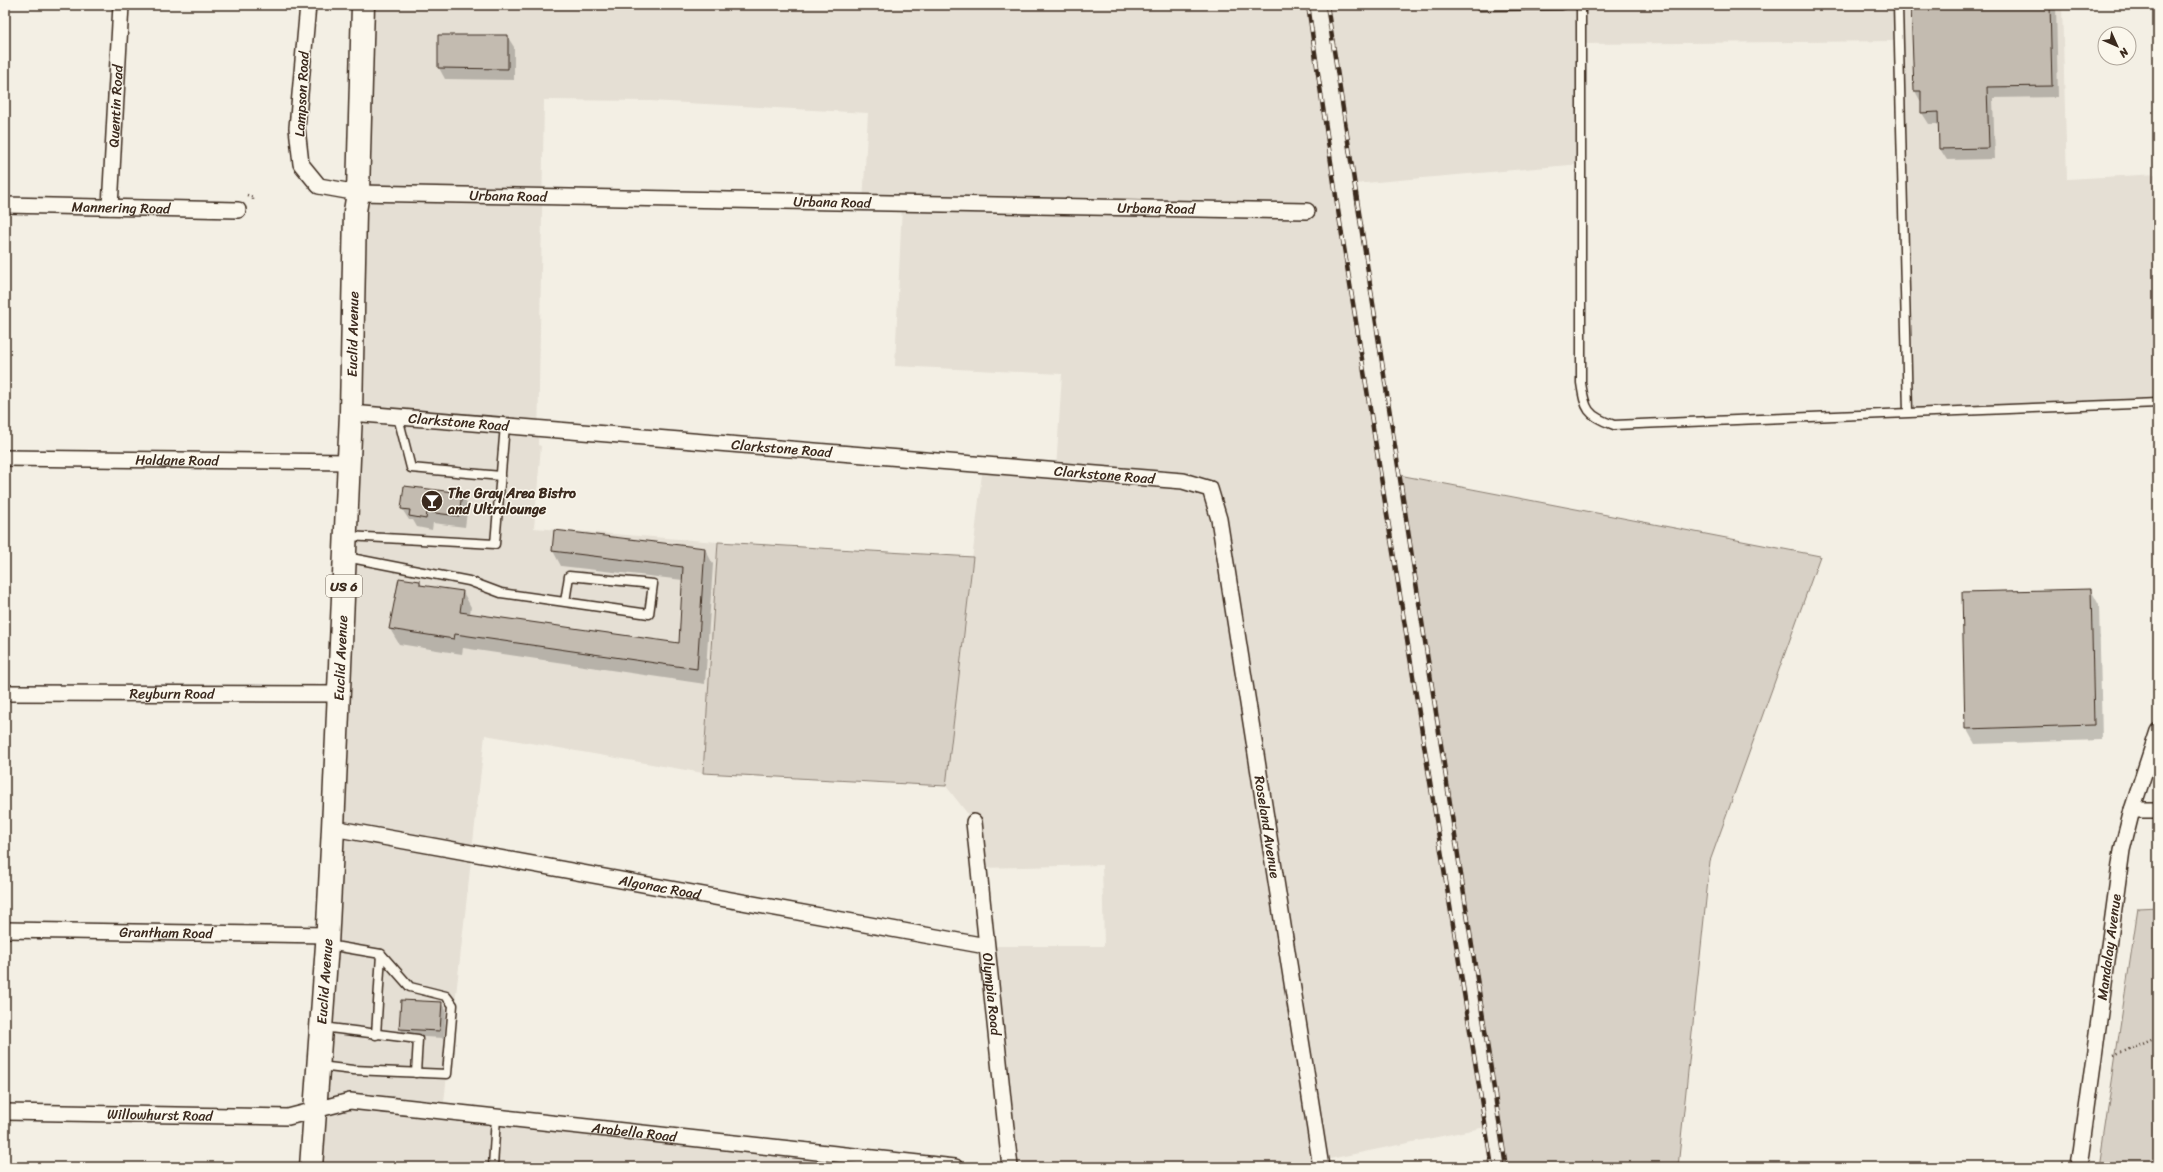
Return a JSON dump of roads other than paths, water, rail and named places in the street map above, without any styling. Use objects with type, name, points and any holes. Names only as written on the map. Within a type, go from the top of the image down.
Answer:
[{"type":"main road","name":"Euclid Avenue","points":[[311,1167],[327,940],[352,413],[355,211],[358,193],[363,5]]},
{"type":"street","name":"Quentin Road","points":[[110,207],[121,5]]},
{"type":"street","name":"Lampson Road","points":[[308,5],[297,128],[301,164],[319,186],[358,193]]},
{"type":"street","name":"Urbana Road","points":[[358,193],[1307,211]]},
{"type":"street","name":"Mannering Road","points":[[5,205],[238,210]]},
{"type":"street","name":"Clarkstone Road","points":[[352,413],[1183,481],[1210,489]]},
{"type":"street","name":"Haldane Road","points":[[5,458],[349,462]]},
{"type":"street","name":"Roseland Avenue","points":[[1210,489],[1219,519],[1321,1167]]},
{"type":"street","name":"Reyburn Road","points":[[5,693],[338,694]]},
{"type":"street","name":"Mandalay Avenue","points":[[2079,1167],[2122,850],[2132,810],[2158,731]]},
{"type":"street","points":[[2132,810],[2158,810]]},
{"type":"street","name":"Olympia Road","points":[[974,822],[1010,1167]]},
{"type":"street","name":"Algonac Road","points":[[333,828],[986,946]]},
{"type":"street","name":"Grantham Road","points":[[5,930],[327,940]]},
{"type":"street","name":"Arabella Road","points":[[314,1111],[350,1101],[955,1167]]},
{"type":"street","name":"Willowhurst Road","points":[[5,1112],[288,1117],[314,1111]]},
{"type":"lane","points":[[1480,6],[1562,5]]},
{"type":"lane","points":[[1581,5],[1581,383],[1585,406],[1598,420],[1614,425],[2158,403]]},
{"type":"lane","points":[[1898,5],[1908,412]]},
{"type":"lane","points":[[398,417],[411,468],[501,476]]},
{"type":"lane","points":[[345,547],[495,544],[505,426]]},
{"type":"lane","points":[[345,547],[469,581],[502,593],[565,602],[649,614],[653,584],[569,576],[565,602]]},
{"type":"lane","points":[[318,1066],[447,1074],[452,1004],[446,996],[410,987],[381,954],[327,940]]},
{"type":"lane","points":[[376,1035],[381,954]]},
{"type":"lane","points":[[321,1027],[418,1039],[416,1073]]},
{"type":"lane","points":[[493,1167],[496,1117]]},
{"type":"railway","points":[[1308,5],[1338,210],[1492,1167]]},
{"type":"railway","points":[[1327,5],[1506,1167]]},
{"type":"place","name":"The Gray Area Bistro and Ultralounge","points":[[432,501]]}]
